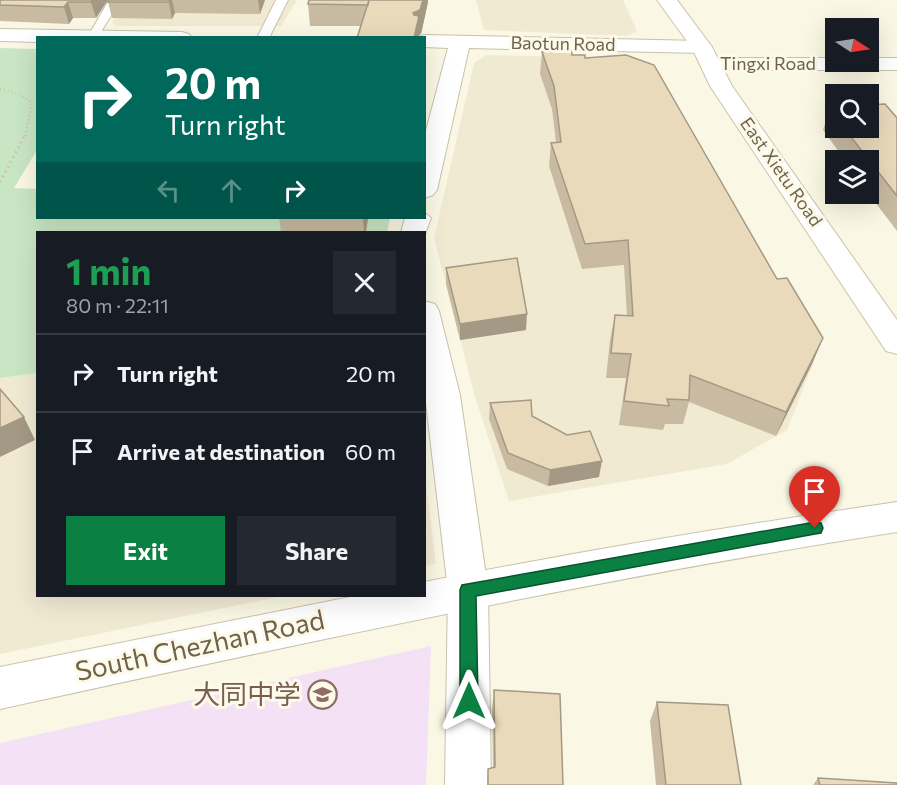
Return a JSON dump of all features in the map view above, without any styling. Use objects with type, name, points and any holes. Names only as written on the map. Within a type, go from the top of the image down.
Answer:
[{"type":"street","name":"East Xietu Road","points":[[667,0],[706,56],[721,86],[897,343]]},
{"type":"street","points":[[0,35],[92,36]]},
{"type":"street","name":"Baotun Road","points":[[426,41],[460,41],[706,56]]},
{"type":"street","points":[[426,182],[460,41]]},
{"type":"street","name":"Tingxi Road","points":[[706,56],[897,64]]},
{"type":"street","points":[[426,319],[443,395],[468,590],[468,785]]},
{"type":"street","name":"South Chezhan Road","points":[[0,688],[468,590],[775,534],[897,517]]},
{"type":"lane","points":[[92,36],[115,0]]},
{"type":"lane","points":[[264,36],[282,0]]},
{"type":"path","points":[[0,89],[21,95],[32,104],[26,134],[0,182]]},
{"type":"shaded area","points":[[127,0],[297,0],[281,26],[116,26],[112,22]]},
{"type":"shaded area","points":[[476,0],[623,0],[637,31],[627,36],[484,30]]},
{"type":"shaded area","points":[[486,55],[628,58],[657,68],[815,358],[787,430],[727,464],[509,501],[475,397],[434,238],[474,63]]},
{"type":"shaded area","points":[[36,373],[36,597],[278,597],[0,654],[0,378]]},
{"type":"shaded area","points":[[426,486],[436,564],[426,566]]},
{"type":"shaded area","name":"大同中学","points":[[431,646],[426,785],[0,785],[0,743]]},
{"type":"green space","points":[[0,48],[36,49],[36,152],[14,188],[36,189],[36,219],[390,219],[387,231],[36,231],[36,373],[0,378]]},
{"type":"building","points":[[0,0],[92,0],[91,2],[68,2],[64,7],[0,5]]},
{"type":"building","points":[[109,0],[170,0],[169,2],[108,2]]},
{"type":"building","points":[[309,0],[369,0],[368,5],[308,4]]},
{"type":"building","points":[[369,0],[423,0],[420,10],[413,13],[419,16],[414,36],[358,36]]},
{"type":"building","points":[[572,51],[572,55],[585,55],[585,58],[626,55],[654,65],[777,279],[787,278],[823,338],[786,412],[690,375],[689,400],[667,399],[669,406],[624,401],[631,354],[611,353],[615,315],[633,316],[628,240],[585,244],[551,143],[561,142],[554,86],[542,52]]},
{"type":"building","points":[[879,104],[885,104],[897,118],[897,196],[879,173],[879,150],[861,150],[852,138],[879,138]]},
{"type":"building","points":[[517,258],[527,314],[460,324],[446,268]]},
{"type":"building","points":[[0,389],[24,417],[0,428]]},
{"type":"building","points":[[531,400],[532,416],[567,435],[590,431],[602,461],[550,470],[508,453],[490,403]]},
{"type":"building","points":[[494,690],[560,694],[563,785],[488,785],[488,769],[495,767]]},
{"type":"building","points":[[657,702],[728,705],[741,785],[666,785]]},
{"type":"building","points":[[818,778],[897,783],[897,785],[820,785]]},
{"type":"place","name":"大同中学","points":[[322,695]]},
{"type":"route","points":[[469,701],[468,590],[815,528]]}]
